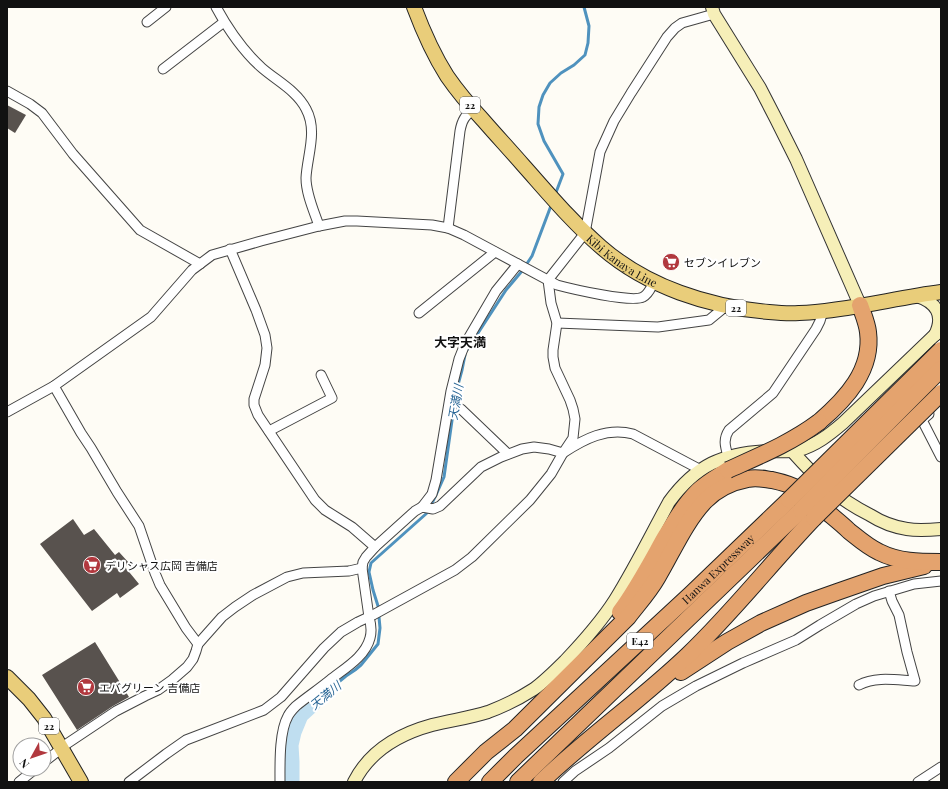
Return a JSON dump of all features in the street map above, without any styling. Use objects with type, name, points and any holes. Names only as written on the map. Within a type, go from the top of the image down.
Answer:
[{"type":"highway","points":[[566,679],[600,638],[630,597],[676,519],[698,490],[728,463],[791,440],[806,432],[848,395],[863,370],[867,356],[868,333],[860,305]]},
{"type":"highway","name":"Hanwa Expressway","points":[[490,782],[549,725],[696,589],[801,509],[941,350]]},
{"type":"highway","name":"Hanwa Expressway","points":[[518,782],[801,509],[941,369]]},
{"type":"highway","points":[[541,782],[568,756],[665,676],[727,615],[801,509],[941,393]]},
{"type":"highway","points":[[456,782],[486,752],[515,729],[628,617],[657,579],[679,538],[694,515],[705,501],[729,484],[753,478],[781,482],[798,489],[818,504],[862,542],[878,552],[910,562],[941,562]]},
{"type":"highway","points":[[605,726],[726,642],[761,623],[806,603],[883,576],[941,562]]},
{"type":"main road","name":"Kibi Kanaya Line","points":[[414,7],[426,38],[438,61],[448,77],[473,109],[585,233],[620,261],[654,282],[712,303],[751,310],[798,314],[941,292]]},
{"type":"main road","name":"22","points":[[7,677],[38,709],[81,782]]},
{"type":"street","points":[[147,22],[166,7]]},
{"type":"street","points":[[216,7],[224,22],[244,51],[295,95],[303,103],[307,111],[311,138],[307,165],[307,186],[308,194],[319,226]]},
{"type":"street","points":[[129,782],[186,740],[264,710],[281,697],[331,641],[348,628],[455,570],[472,556],[530,500],[551,474],[573,438],[575,419],[570,400],[555,368],[553,350],[557,323],[551,303],[548,280],[585,233],[600,152],[614,121],[667,37],[682,23],[713,10],[760,88],[796,159],[860,305]]},
{"type":"street","points":[[164,70],[224,22]]},
{"type":"street","points":[[7,91],[30,104],[42,113],[73,154],[140,230],[200,264]]},
{"type":"street","points":[[448,228],[461,124],[465,117],[473,109]]},
{"type":"street","points":[[7,412],[54,386],[151,317],[192,270],[212,255],[319,226],[345,221],[357,221],[432,225],[448,228],[557,284],[569,288],[626,298],[642,297],[648,293],[654,282]]},
{"type":"street","points":[[230,249],[265,335],[267,348],[266,356],[254,399],[254,405],[258,415],[315,500],[331,514],[347,523],[375,548]]},
{"type":"street","points":[[419,313],[495,252]]},
{"type":"street","points":[[280,782],[280,748],[285,722],[288,715],[296,706],[352,662],[367,646],[370,638],[371,616],[362,568],[363,562],[375,548],[415,511],[422,507],[432,494],[436,480],[451,391],[459,359],[465,344],[496,291],[519,264]]},
{"type":"street","points":[[354,782],[367,762],[392,741],[415,730],[476,715],[500,707],[533,689],[552,673],[573,653],[602,617],[625,583],[670,502],[682,486],[701,470],[714,462],[728,463],[753,452],[792,451],[812,445],[830,434],[938,332],[940,316],[934,306],[925,298],[917,296]]},
{"type":"street","points":[[557,323],[658,327],[709,320],[726,306]]},
{"type":"street","points":[[728,463],[724,440],[726,434],[773,393],[816,329],[823,311]]},
{"type":"street","points":[[269,431],[332,398],[321,375]]},
{"type":"street","points":[[54,386],[81,433],[139,526],[160,585],[186,628],[198,644]]},
{"type":"street","points":[[941,402],[922,420],[941,457]]},
{"type":"street","points":[[461,409],[508,454]]},
{"type":"street","points":[[422,507],[433,509],[440,506],[481,467],[508,454],[534,447],[563,453],[581,441],[593,436],[619,431],[633,434],[701,470]]},
{"type":"street","points":[[792,451],[809,471],[832,492],[846,502],[875,518],[907,529],[941,529]]},
{"type":"street","points":[[52,756],[116,711],[158,690],[172,680],[190,664],[198,644],[222,617],[257,592],[287,578],[303,573],[349,571],[362,568]]},
{"type":"street","points":[[563,782],[662,706],[686,692],[744,663],[796,640],[856,604],[874,596],[914,584],[941,580]]},
{"type":"street","points":[[859,685],[871,680],[898,680],[915,682],[899,615],[892,602],[889,591]]},
{"type":"street","points":[[918,782],[941,767]]},
{"type":"building","points":[[7,105],[26,115],[15,133],[7,128]]},
{"type":"building","name":"デリシャス広岡 吉備店","points":[[73,519],[84,535],[94,529],[115,555],[119,552],[129,563],[125,567],[139,584],[120,598],[117,593],[92,611],[40,544]]},
{"type":"building","name":"エバグリーン 吉備店","points":[[95,642],[129,697],[77,730],[42,675]]},
{"type":"waterway","name":"天満川","points":[[555,195],[563,174],[544,141],[538,124],[539,107],[543,95],[550,83],[585,55],[588,43],[589,26],[584,7]]},
{"type":"waterway","name":"天満川","points":[[467,350],[506,290],[532,256],[552,203]]},
{"type":"waterway","name":"天満川","points":[[313,703],[361,665],[378,644],[380,628],[378,606],[369,572],[371,563],[427,513],[436,495],[444,477],[456,392],[465,355]]},
{"type":"waterway","name":"天満川","points":[[291,782],[290,745],[293,732],[300,715],[313,703]]},
{"type":"place","name":"セブンイレブン","points":[[671,262]]},
{"type":"place","name":"デリシャス広岡 吉備店","points":[[92,565]]},
{"type":"place","name":"エバグリーン 吉備店","points":[[86,687]]},
{"type":"district","name":"大字天満","points":[[460,341]]}]
